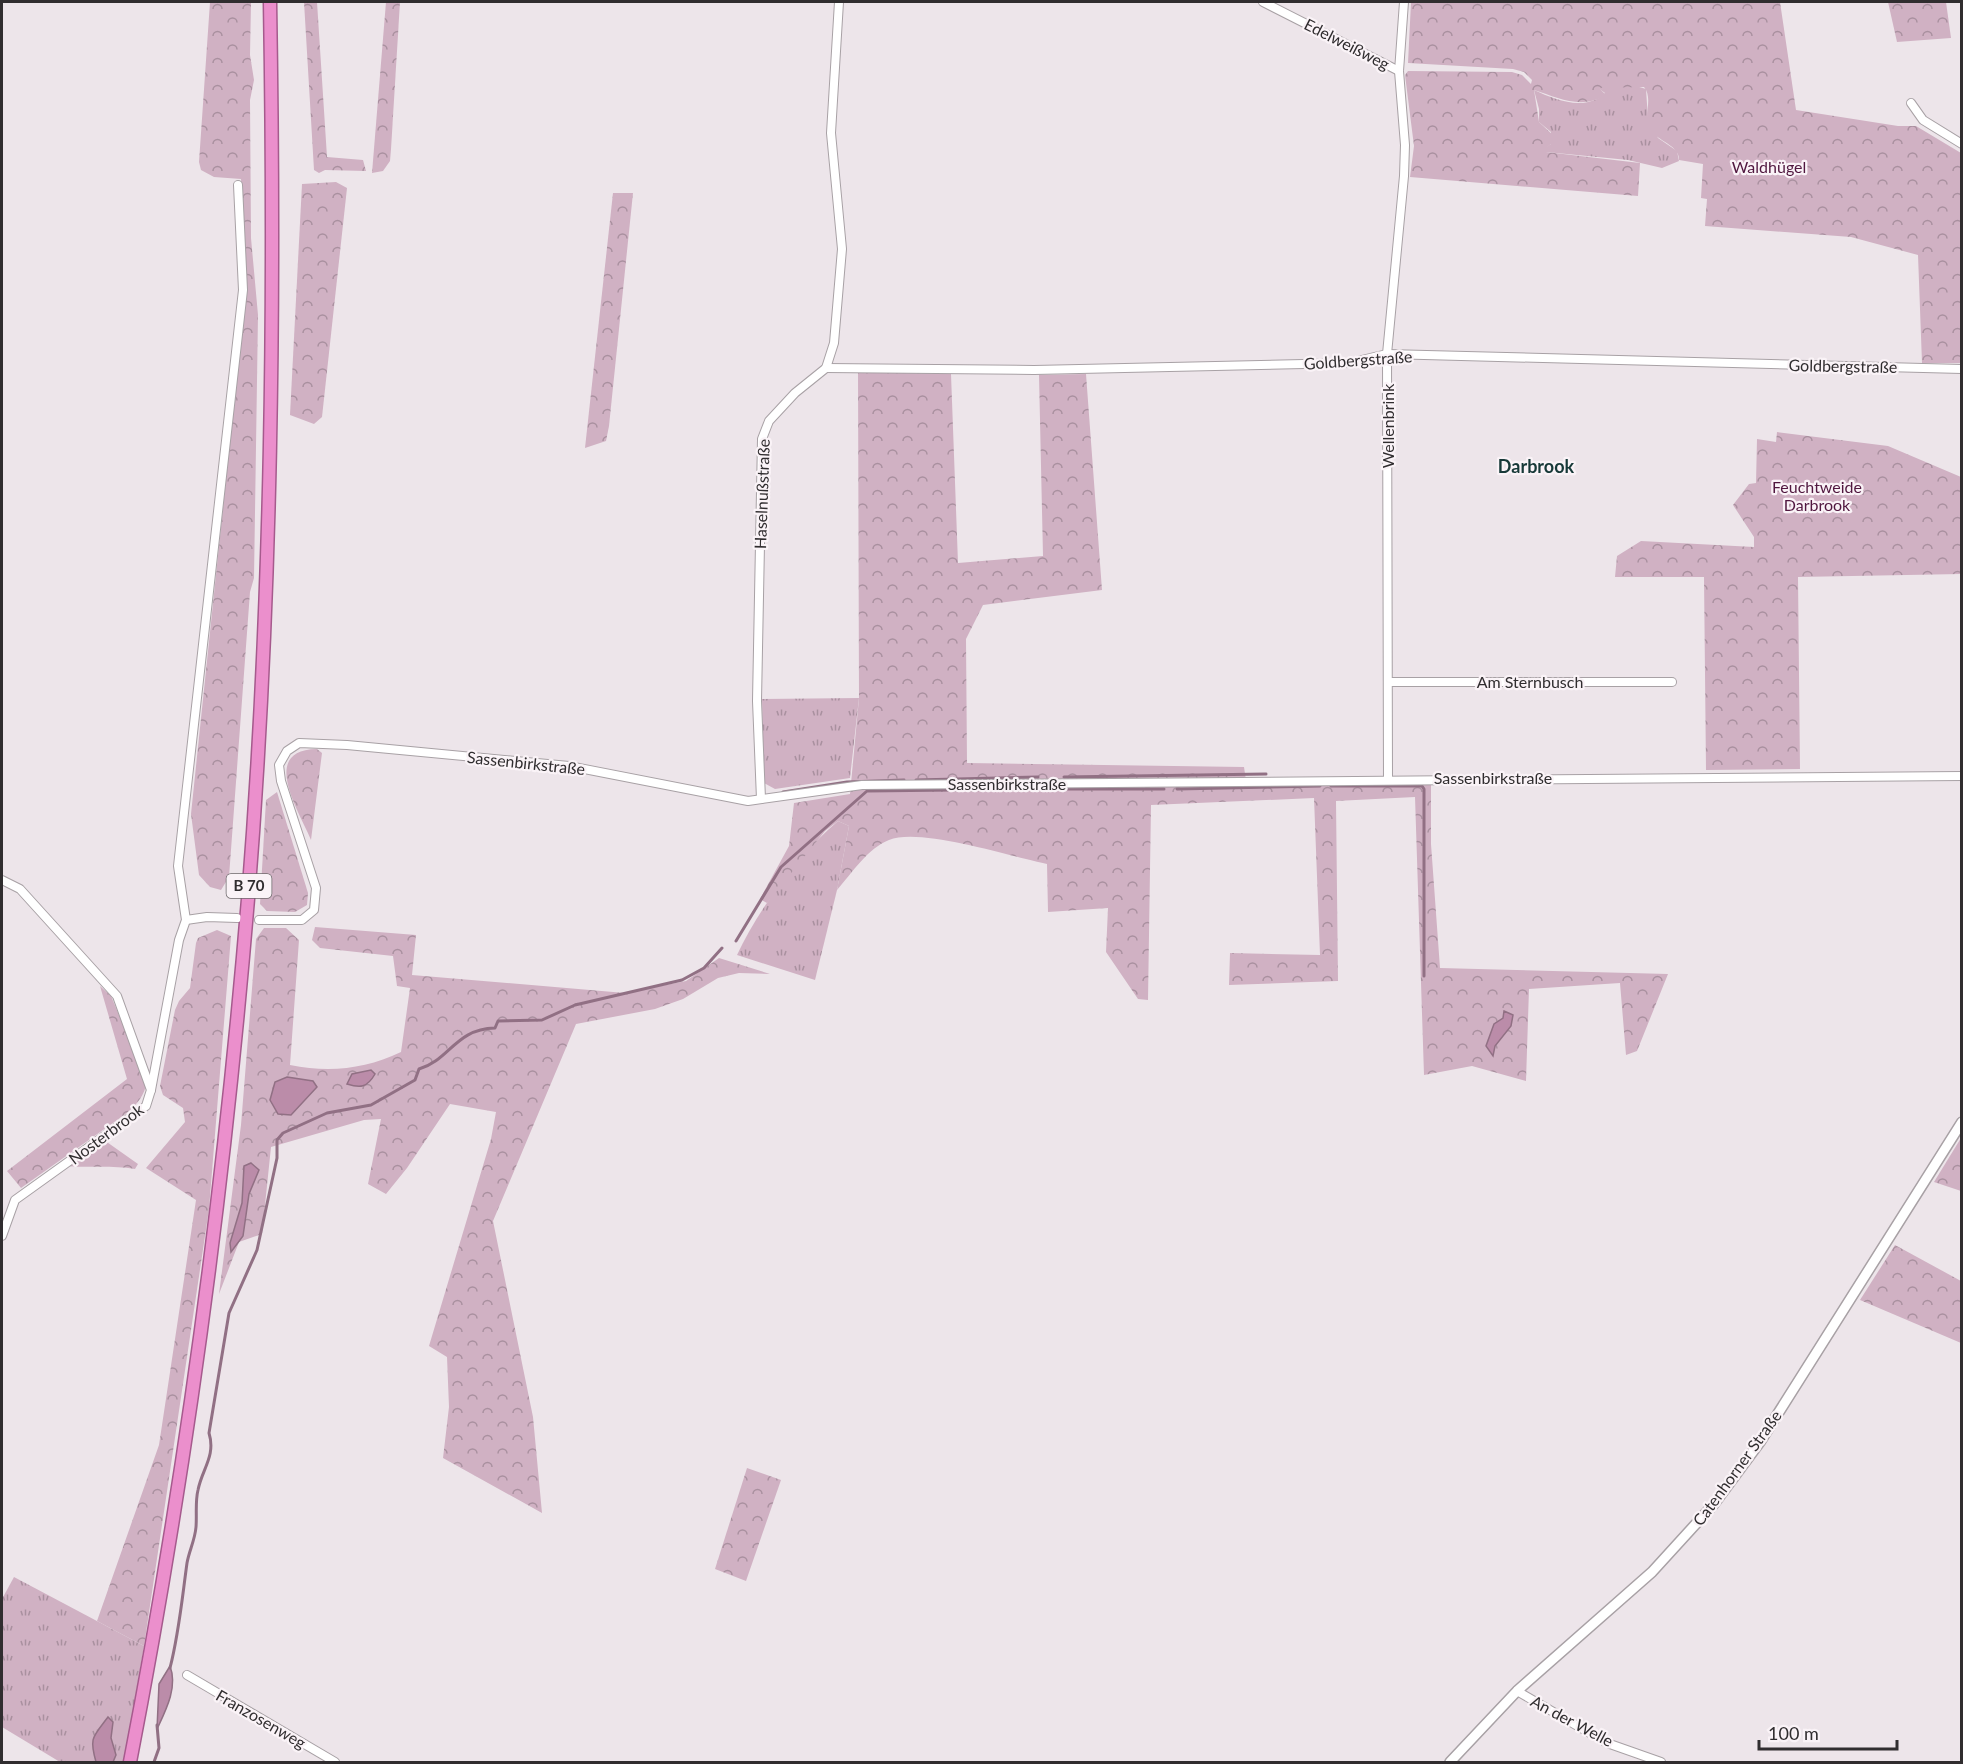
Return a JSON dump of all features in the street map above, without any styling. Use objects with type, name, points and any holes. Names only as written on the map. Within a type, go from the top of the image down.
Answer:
[{"type":"highway","name":"B 70","points":[[130,1762],[176,1506],[199,1342],[248,900],[261,679],[271,424],[273,251],[270,2]]},
{"type":"street","points":[[826,368],[834,343],[842,249],[831,133],[839,2]]},
{"type":"street","name":"Edelweißweg","points":[[1263,2],[1398,71]]},
{"type":"street","name":"Wellenbrink","points":[[1388,779],[1388,354],[1404,166],[1398,71],[1404,2]]},
{"type":"street","points":[[1911,103],[1923,120],[1962,144]]},
{"type":"street","points":[[151,1090],[179,939],[186,920],[178,866],[243,290],[238,185]]},
{"type":"street","name":"Goldbergstraße","points":[[826,368],[1034,370],[1326,364],[1349,363],[1388,354],[1962,369]]},
{"type":"street","name":"Haselnußstraße","points":[[761,799],[757,701],[762,439],[769,421],[795,393],[826,368]]},
{"type":"street","name":"Am Sternbusch","points":[[1389,682],[1672,682]]},
{"type":"street","name":"Sassenbirkstraße","points":[[258,920],[302,920],[315,910],[316,888],[281,781],[279,765],[287,751],[299,743],[347,745],[569,766],[748,801],[862,785],[1388,779],[1962,777]]},
{"type":"street","name":"Nosterbrook","points":[[2,880],[20,889],[117,996],[151,1090],[146,1106],[15,1200],[2,1236]]},
{"type":"street","points":[[186,920],[207,917],[237,918]]},
{"type":"street","name":"Catenhorner Straße","points":[[1450,1762],[1517,1691],[1625,1598],[1714,1504],[1760,1442],[1962,1122]]},
{"type":"street","name":"Franzosenweg","points":[[187,1675],[335,1762]]},
{"type":"street","name":"An der Welle","points":[[1517,1691],[1607,1743],[1661,1762]]},
{"type":"green space","points":[[210,2],[251,2],[250,55],[254,80],[250,100],[251,238],[258,315],[254,578],[250,592],[229,877],[221,890],[210,887],[199,875],[191,814],[246,288],[241,179],[214,177],[201,170],[199,162]]},
{"type":"green space","points":[[304,2],[317,2],[327,157],[363,160],[366,171],[325,170],[319,173],[314,170]]},
{"type":"green space","points":[[386,2],[400,2],[391,149],[390,161],[383,171],[372,173]]},
{"type":"green space","name":"Waldhügel","points":[[1411,2],[1780,2],[1796,110],[1898,126],[1916,126],[1961,153],[1961,363],[1922,363],[1918,255],[1851,237],[1705,226],[1707,199],[1701,198],[1703,164],[1679,160],[1676,151],[1650,130],[1647,119],[1648,97],[1644,87],[1599,88],[1606,95],[1588,102],[1561,99],[1534,90],[1539,122],[1554,136],[1546,152],[1640,163],[1638,196],[1410,177],[1414,146],[1405,75],[1408,71],[1512,72],[1522,75],[1531,84],[1532,80],[1524,72],[1513,69],[1408,63]]},
{"type":"green space","points":[[1888,2],[1946,2],[1951,38],[1897,42]]},
{"type":"green space","points":[[1636,86],[1646,89],[1648,119],[1658,138],[1677,151],[1679,161],[1662,168],[1628,160],[1546,152],[1546,147],[1551,144],[1551,132],[1539,122],[1539,109],[1534,90],[1561,100],[1580,103],[1597,99],[1605,93],[1598,88]]},
{"type":"green space","points":[[336,182],[347,188],[322,417],[314,424],[290,415],[302,184]]},
{"type":"green space","points":[[613,193],[633,193],[609,426],[606,441],[585,448]]},
{"type":"green space","points":[[858,372],[951,374],[958,563],[1043,556],[1039,375],[1086,374],[1102,590],[983,605],[966,639],[967,763],[1244,767],[1247,787],[1431,784],[1431,844],[1440,968],[1668,974],[1637,1051],[1626,1055],[1620,983],[1529,989],[1526,1081],[1472,1066],[1424,1075],[1415,797],[1336,801],[1338,981],[1229,985],[1230,953],[1320,955],[1314,798],[1151,805],[1148,1000],[1138,999],[1106,952],[1108,908],[1048,912],[1047,864],[966,844],[922,837],[903,837],[889,840],[874,849],[837,890],[849,826],[838,821],[825,831],[767,903],[760,899],[789,846],[794,803],[850,794],[859,698]]},
{"type":"green space","name":"Feuchtweide Darbrook","points":[[1777,432],[1888,446],[1961,477],[1961,574],[1798,577],[1800,769],[1706,770],[1704,577],[1615,577],[1617,556],[1641,541],[1754,547],[1754,537],[1733,505],[1749,484],[1756,483],[1757,439],[1776,442]]},
{"type":"green space","points":[[859,698],[850,778],[775,789],[764,783],[762,699]]},
{"type":"green space","points":[[317,749],[322,753],[311,840],[292,799],[286,771],[290,760],[300,752]]},
{"type":"green space","points":[[277,792],[308,893],[307,905],[295,912],[267,911],[260,904],[266,800]]},
{"type":"green space","points":[[838,821],[849,826],[837,890],[815,980],[737,955],[781,883],[809,849]]},
{"type":"green space","points":[[315,927],[416,935],[412,975],[625,993],[686,981],[719,958],[770,974],[739,973],[718,978],[683,999],[655,1009],[576,1024],[493,1221],[533,1417],[542,1513],[443,1458],[449,1407],[447,1357],[429,1346],[491,1139],[496,1112],[450,1104],[407,1168],[386,1194],[368,1184],[381,1119],[364,1120],[271,1147],[262,1234],[239,1242],[219,1294],[241,1125],[256,939],[264,928],[286,928],[299,940],[290,1065],[319,1069],[347,1068],[388,1058],[401,1052],[410,988],[397,986],[393,956],[320,948],[312,940]]},
{"type":"green space","points":[[217,930],[231,936],[209,1209],[144,1646],[97,1621],[159,1445],[196,1200],[146,1168],[185,1122],[183,1108],[163,1095],[160,1086],[175,1010],[190,988],[196,943],[198,938]]},
{"type":"green space","points":[[100,986],[111,996],[147,1082],[144,1091],[127,1113],[21,1188],[7,1171],[127,1079]]},
{"type":"green space","points":[[1961,1138],[1961,1191],[1934,1182]]},
{"type":"green space","points":[[104,1140],[138,1164],[135,1169],[67,1166]]},
{"type":"green space","points":[[1895,1245],[1961,1281],[1961,1343],[1860,1300]]},
{"type":"green space","points":[[747,1468],[781,1480],[746,1581],[715,1569]]},
{"type":"green space","points":[[14,1577],[144,1646],[124,1762],[60,1762],[2,1727],[2,1599]]},
{"type":"shaded area","points":[[1504,1011],[1513,1015],[1511,1026],[1495,1046],[1493,1056],[1486,1046],[1494,1024],[1503,1018]]},
{"type":"shaded area","points":[[371,1070],[375,1074],[366,1084],[356,1086],[347,1084],[352,1074]]},
{"type":"shaded area","points":[[287,1077],[313,1081],[317,1087],[291,1115],[278,1114],[270,1100],[275,1082]]},
{"type":"shaded area","points":[[251,1163],[259,1170],[249,1194],[243,1236],[231,1252],[230,1243],[242,1203],[244,1166]]},
{"type":"shaded area","points":[[170,1666],[172,1690],[157,1729],[159,1684]]},
{"type":"shaded area","points":[[108,1717],[113,1722],[111,1738],[116,1755],[113,1762],[96,1762],[94,1738]]},
{"type":"waterway","points":[[1064,777],[1266,774]]},
{"type":"waterway","points":[[916,780],[1038,777]]},
{"type":"waterway","points":[[783,792],[847,782],[904,780]]},
{"type":"waterway","points":[[1177,789],[1320,786]]},
{"type":"waterway","points":[[1331,786],[1422,786],[1424,789],[1424,976]]},
{"type":"waterway","points":[[736,941],[781,867],[867,791],[1043,789]]},
{"type":"waterway","points":[[1059,789],[1164,789]]},
{"type":"waterway","points":[[170,1668],[187,1563],[195,1532],[197,1495],[210,1456],[209,1433],[229,1313],[257,1250],[277,1158],[277,1140],[283,1133],[327,1113],[371,1105],[415,1080],[419,1069],[430,1065],[462,1039],[482,1030],[495,1028],[498,1021],[542,1020],[575,1005],[682,980],[704,968],[722,948]]},
{"type":"waterway","points":[[154,1762],[159,1748],[157,1725]]},
{"type":"district","name":"Darbrook","points":[[1536,467]]}]
